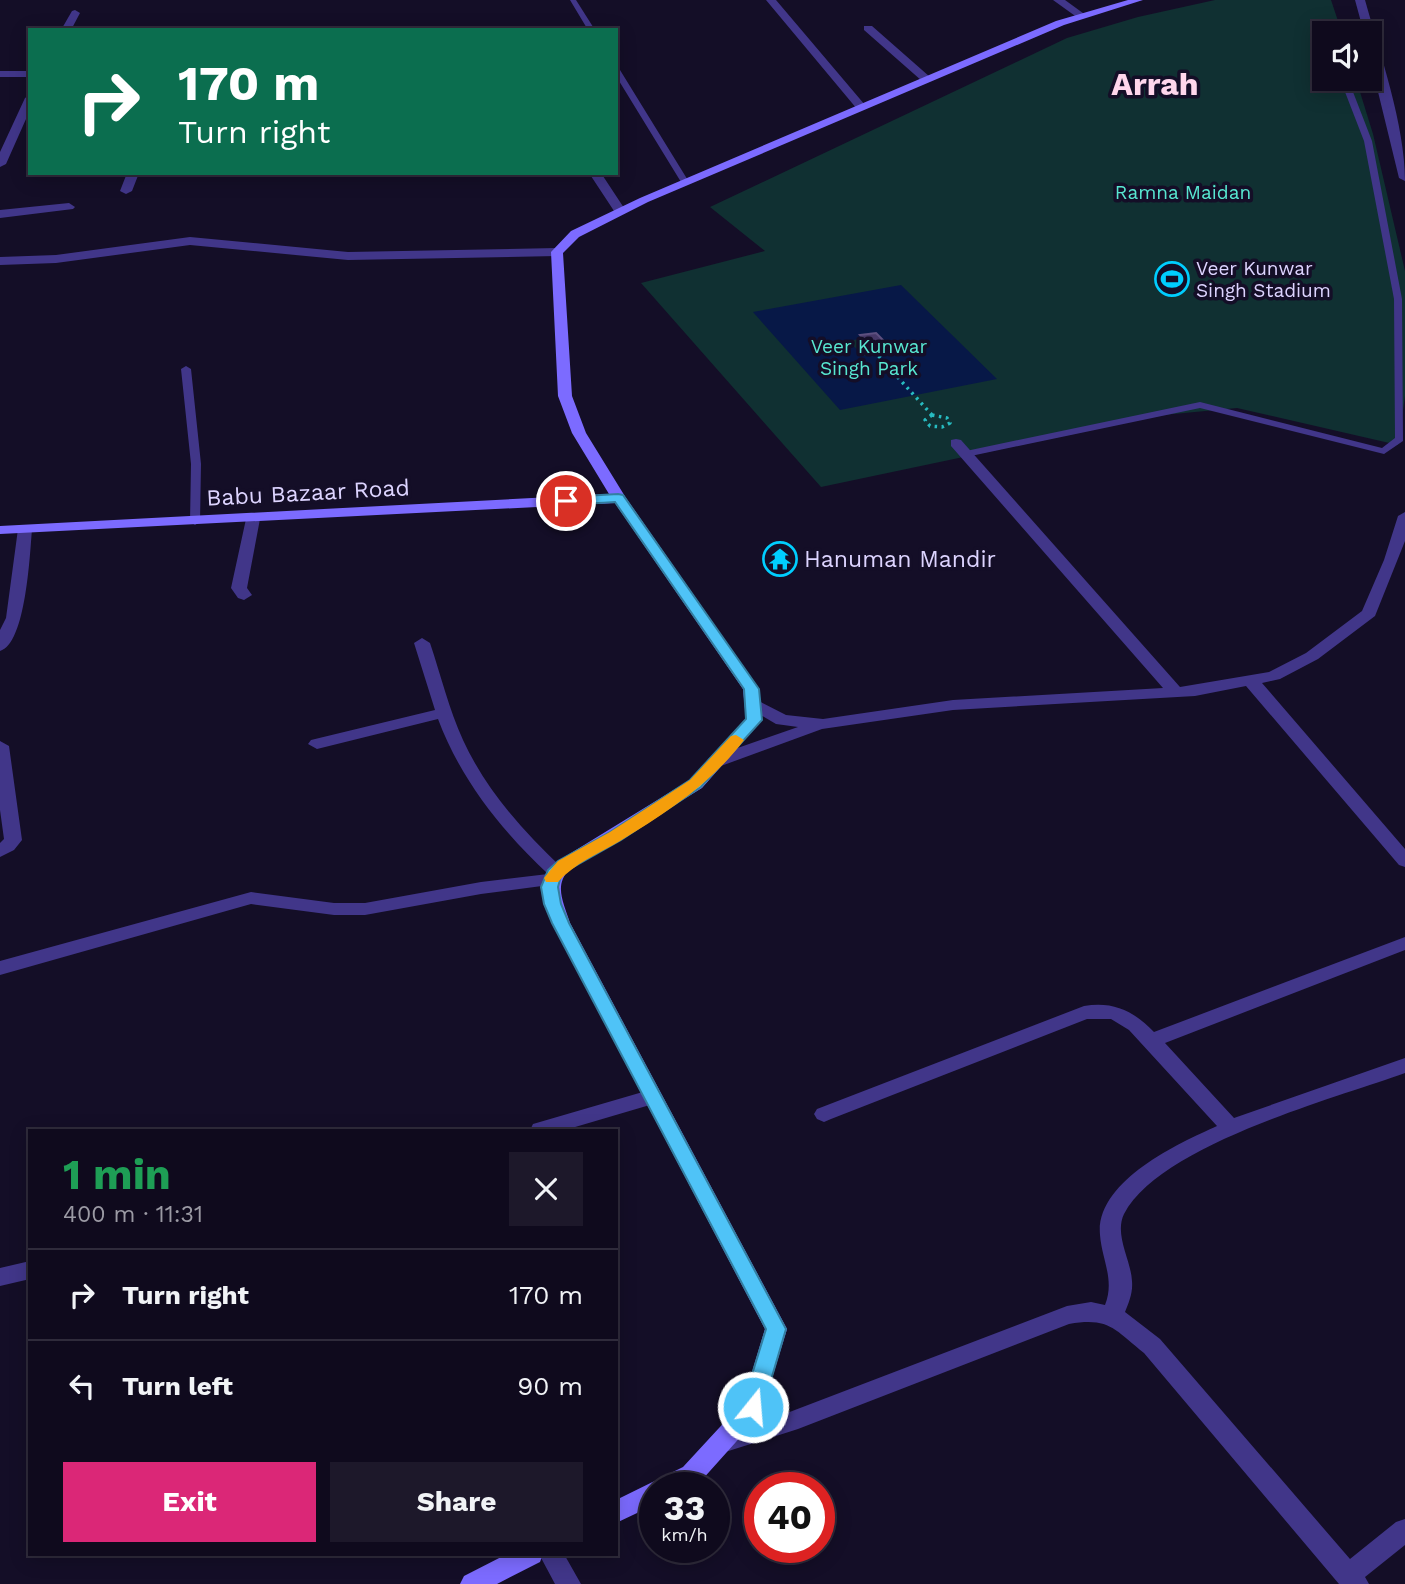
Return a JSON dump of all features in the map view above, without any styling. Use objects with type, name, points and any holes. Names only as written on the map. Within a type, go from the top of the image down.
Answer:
[{"type":"street","points":[[771,0],[861,107]]},
{"type":"street","points":[[1058,0],[1082,16]]},
{"type":"street","points":[[0,261],[56,259],[190,241],[348,256],[558,252],[575,234],[685,182],[1060,23],[1138,0]]},
{"type":"street","points":[[1360,0],[1366,21]]},
{"type":"street","points":[[67,28],[75,13]]},
{"type":"street","points":[[868,28],[926,79]]},
{"type":"street","points":[[0,74],[28,74]]},
{"type":"street","points":[[1380,91],[1405,178]]},
{"type":"street","points":[[0,164],[28,102]]},
{"type":"street","points":[[126,191],[132,175]]},
{"type":"street","points":[[596,175],[620,211]]},
{"type":"street","points":[[0,214],[69,207]]},
{"type":"street","points":[[0,968],[251,898],[334,909],[365,909],[553,876],[564,865],[696,784],[754,720],[751,689],[618,498],[579,433],[565,396],[558,252]]},
{"type":"street","points":[[961,449],[1176,692]]},
{"type":"street","name":"Babu Bazaar Road","points":[[0,530],[618,498]]},
{"type":"street","points":[[715,762],[823,724],[953,705],[1176,692],[1274,676],[1312,656],[1370,612],[1392,560],[1405,516]]},
{"type":"street","points":[[244,595],[239,588],[253,519]]},
{"type":"street","points":[[0,646],[14,618],[25,529]]},
{"type":"street","points":[[422,643],[454,738],[472,773],[492,803],[553,876],[553,904],[561,923],[776,1329],[753,1407],[694,1472]]},
{"type":"street","points":[[1250,680],[1405,861]]},
{"type":"street","points":[[753,703],[782,720],[823,724]]},
{"type":"street","points":[[317,744],[446,712]]},
{"type":"street","points":[[0,746],[13,836],[11,843],[0,851]]},
{"type":"street","points":[[1150,1041],[1405,943]]},
{"type":"street","points":[[824,1114],[1097,1010],[1119,1013],[1150,1041],[1231,1128]]},
{"type":"street","points":[[1112,1315],[1121,1288],[1110,1225],[1119,1200],[1134,1183],[1161,1163],[1231,1128],[1405,1065]]},
{"type":"street","points":[[543,1129],[653,1097]]},
{"type":"street","points":[[0,1277],[28,1270]]},
{"type":"street","points":[[719,1444],[790,1422],[1046,1321],[1091,1311],[1112,1315],[1152,1346],[1352,1580],[1405,1530]]},
{"type":"street","points":[[618,1511],[639,1500]]},
{"type":"street","points":[[473,1584],[527,1556]]},
{"type":"street","points":[[552,1556],[568,1584]]},
{"type":"lane","points":[[573,0],[591,28]]},
{"type":"lane","points":[[618,73],[685,182]]},
{"type":"lane","points":[[961,449],[1200,405],[1384,451],[1401,439],[1398,299],[1368,141],[1349,91]]},
{"type":"lane","points":[[186,369],[198,457],[195,522]]},
{"type":"path","points":[[874,351],[932,415],[947,418],[950,423],[942,427],[930,426],[925,420],[932,415]]},
{"type":"green space","name":"Ramna Maidan","points":[[1215,0],[1331,0],[1338,21],[1312,21],[1312,91],[1360,91],[1373,134],[1405,271],[1405,396],[1398,445],[1237,408],[1163,415],[821,487],[641,283],[765,251],[710,207],[1067,38],[1138,17]]},
{"type":"water","points":[[901,285],[997,379],[840,410],[753,312]],"holes":[[[878,335],[892,351],[863,356],[849,341]]]},
{"type":"building","points":[[876,333],[885,342],[869,345],[860,335]]},
{"type":"slow traffic","points":[[552,878],[564,865],[696,784],[736,740]]},
{"type":"place","name":"Veer Kunwar Singh Stadium","points":[[1172,279]]},
{"type":"place","name":"Hanuman Mandir","points":[[780,559]]},
{"type":"district","name":"Arrah","points":[[1155,84]]},
{"type":"route","points":[[566,501],[618,498],[751,689],[754,720],[696,784],[564,865],[554,874],[550,887],[561,923],[776,1329],[753,1407]]},
{"type":"park label","name":"Veer Kunwar Singh Park","points":[[869,357]]}]
